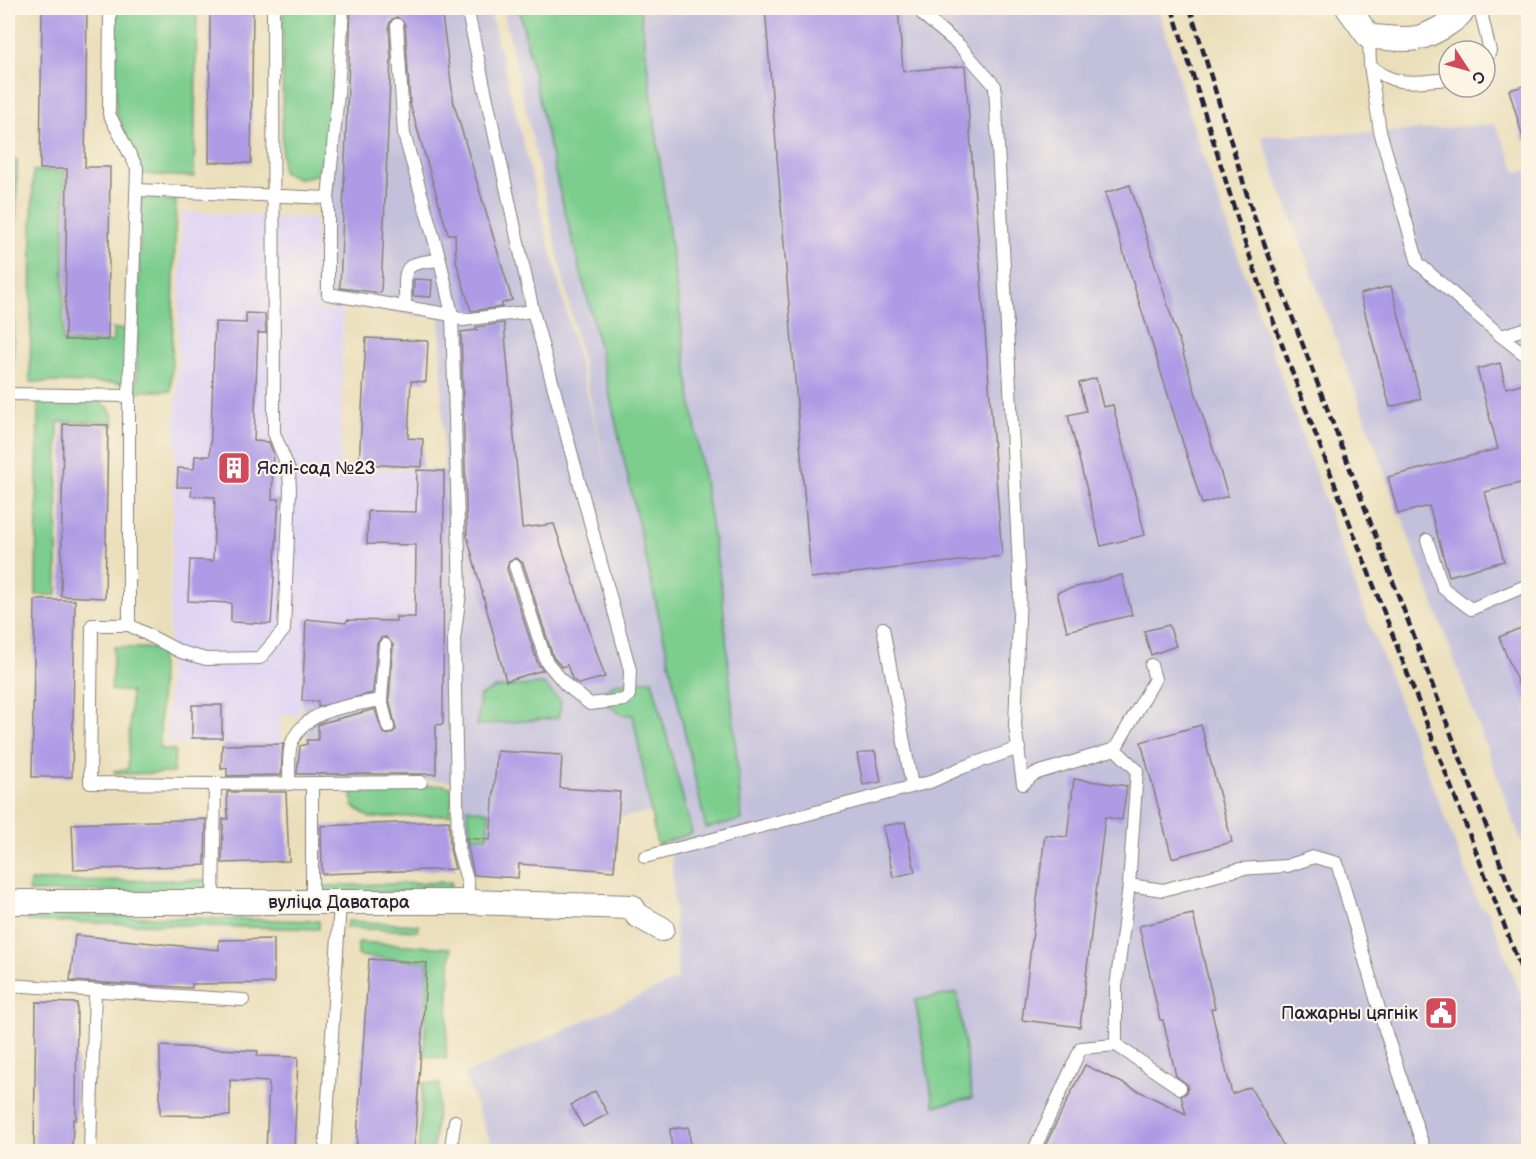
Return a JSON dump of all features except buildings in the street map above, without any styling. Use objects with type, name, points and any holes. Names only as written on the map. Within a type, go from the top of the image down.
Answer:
[{"type":"street","points":[[1348,8],[1369,37],[1417,38],[1437,29],[1465,8]]},
{"type":"street","name":"вуліца Даватара","points":[[8,902],[468,902],[632,907],[638,915],[662,929]]},
{"type":"lane","points":[[110,8],[109,114],[137,168],[129,396],[129,625]]},
{"type":"lane","points":[[273,8],[274,433],[289,470],[290,490],[284,630],[260,658],[206,659],[181,652],[129,625],[92,625],[90,783],[421,782]]},
{"type":"lane","points":[[343,8],[328,198],[327,294],[452,315],[463,320],[533,311]]},
{"type":"lane","points":[[466,8],[533,311],[630,670],[629,695],[624,700],[590,704],[558,676],[546,661],[515,566]]},
{"type":"lane","points":[[922,8],[923,15],[959,45],[995,86],[1020,589],[1015,726],[1023,784],[1034,774],[1115,749],[1155,680],[1151,665]]},
{"type":"lane","points":[[1480,8],[1487,39]]},
{"type":"lane","points":[[397,25],[404,134],[440,260],[452,315],[460,593],[454,640],[458,849],[468,883],[468,902]]},
{"type":"lane","points":[[1369,37],[1380,131],[1418,263],[1528,357]]},
{"type":"lane","points":[[1371,65],[1384,78],[1407,82],[1437,80]]},
{"type":"lane","points":[[137,190],[328,198]]},
{"type":"lane","points":[[405,307],[406,272],[409,266],[414,262],[440,260]]},
{"type":"lane","points":[[1501,336],[1528,328]]},
{"type":"lane","points":[[8,394],[129,396]]},
{"type":"lane","points":[[1427,540],[1443,588],[1471,609],[1528,585]]},
{"type":"lane","points":[[883,628],[912,786]]},
{"type":"lane","points":[[385,645],[381,700],[388,727]]},
{"type":"lane","points":[[289,784],[291,743],[311,719],[326,711],[381,700]]},
{"type":"lane","points":[[645,857],[943,778],[961,768],[1019,748]]},
{"type":"lane","points":[[1115,749],[1137,770],[1129,885],[1116,987],[1116,1046]]},
{"type":"lane","points":[[213,902],[215,784]]},
{"type":"lane","points":[[312,784],[312,902]]},
{"type":"lane","points":[[1129,885],[1163,890],[1240,869],[1287,866],[1314,857],[1337,863],[1386,1033],[1425,1152]]},
{"type":"lane","points":[[325,1152],[340,902]]},
{"type":"lane","points":[[8,985],[243,1000]]},
{"type":"lane","points":[[90,1152],[95,990]]},
{"type":"lane","points":[[1033,1152],[1081,1048],[1116,1046],[1180,1088]]},
{"type":"lane","points":[[450,1152],[455,1121]]},
{"type":"shaded area","points":[[344,8],[489,8],[607,473],[503,8],[1158,8],[1195,133],[1362,605],[1479,905],[1489,912],[1528,1014],[1528,1151],[494,1151],[464,1075],[678,979],[669,808],[618,818],[519,864],[518,878],[474,875],[460,804],[460,782],[306,774],[307,740],[302,701],[306,619],[415,617],[417,470],[444,471],[440,318],[314,302]]},
{"type":"shaded area","points":[[1495,124],[1517,172],[1528,170],[1528,860],[1261,136],[1389,132]]},
{"type":"shaded area","points":[[182,212],[315,218],[320,311],[343,305],[340,467],[417,470],[415,617],[306,619],[301,714],[280,716],[281,744],[166,743]]},
{"type":"green space","points":[[116,8],[197,8],[194,177],[144,174],[116,114]]},
{"type":"green space","points":[[283,8],[337,8],[327,158],[318,174],[300,179],[282,172]]},
{"type":"green space","points":[[519,8],[640,8],[691,400],[722,592],[742,820],[706,828],[593,320],[558,185]]},
{"type":"green space","points":[[8,160],[17,160],[13,373],[8,374]]},
{"type":"green space","points":[[33,171],[65,171],[63,342],[113,342],[113,329],[127,329],[126,383],[30,382]]},
{"type":"green space","points":[[141,199],[176,200],[171,391],[136,391]]},
{"type":"green space","points":[[73,397],[97,400],[112,414],[114,426],[110,426],[109,422],[58,422],[57,595],[36,595],[38,398]]},
{"type":"green space","points":[[8,401],[15,401],[8,657]]},
{"type":"green space","points":[[114,647],[161,649],[160,749],[175,750],[173,773],[117,774],[114,771],[128,769],[131,692],[111,690]]},
{"type":"green space","points":[[652,680],[692,833],[657,845],[633,715],[622,715],[596,696],[616,683]]},
{"type":"green space","points":[[543,684],[561,702],[558,718],[477,725],[480,696],[495,688]]},
{"type":"green space","points":[[444,785],[453,788],[450,815],[370,818],[353,806],[352,790]]},
{"type":"green space","points":[[467,808],[489,812],[487,837],[471,837]]},
{"type":"green space","points":[[209,880],[203,890],[29,892],[30,881]]},
{"type":"green space","points":[[451,882],[451,888],[445,891],[322,892],[323,886]]},
{"type":"green space","points":[[28,914],[319,921],[319,929],[28,921]]},
{"type":"green space","points":[[347,921],[419,925],[418,931],[346,928]]},
{"type":"green space","points":[[358,942],[451,948],[446,1059],[424,1055],[428,962],[358,956]]},
{"type":"green space","points":[[957,993],[972,1098],[934,1106],[915,1000]]},
{"type":"green space","points":[[423,1083],[440,1084],[433,1151],[418,1151]]},
{"type":"railway","points":[[1172,8],[1246,246],[1302,399],[1528,987]]},
{"type":"railway","points":[[1190,8],[1253,214],[1528,936]]},
{"type":"place","name":"Яслі-сад №23","points":[[234,468]]},
{"type":"place","name":"Пажарны цягнік","points":[[1441,1013]]}]
